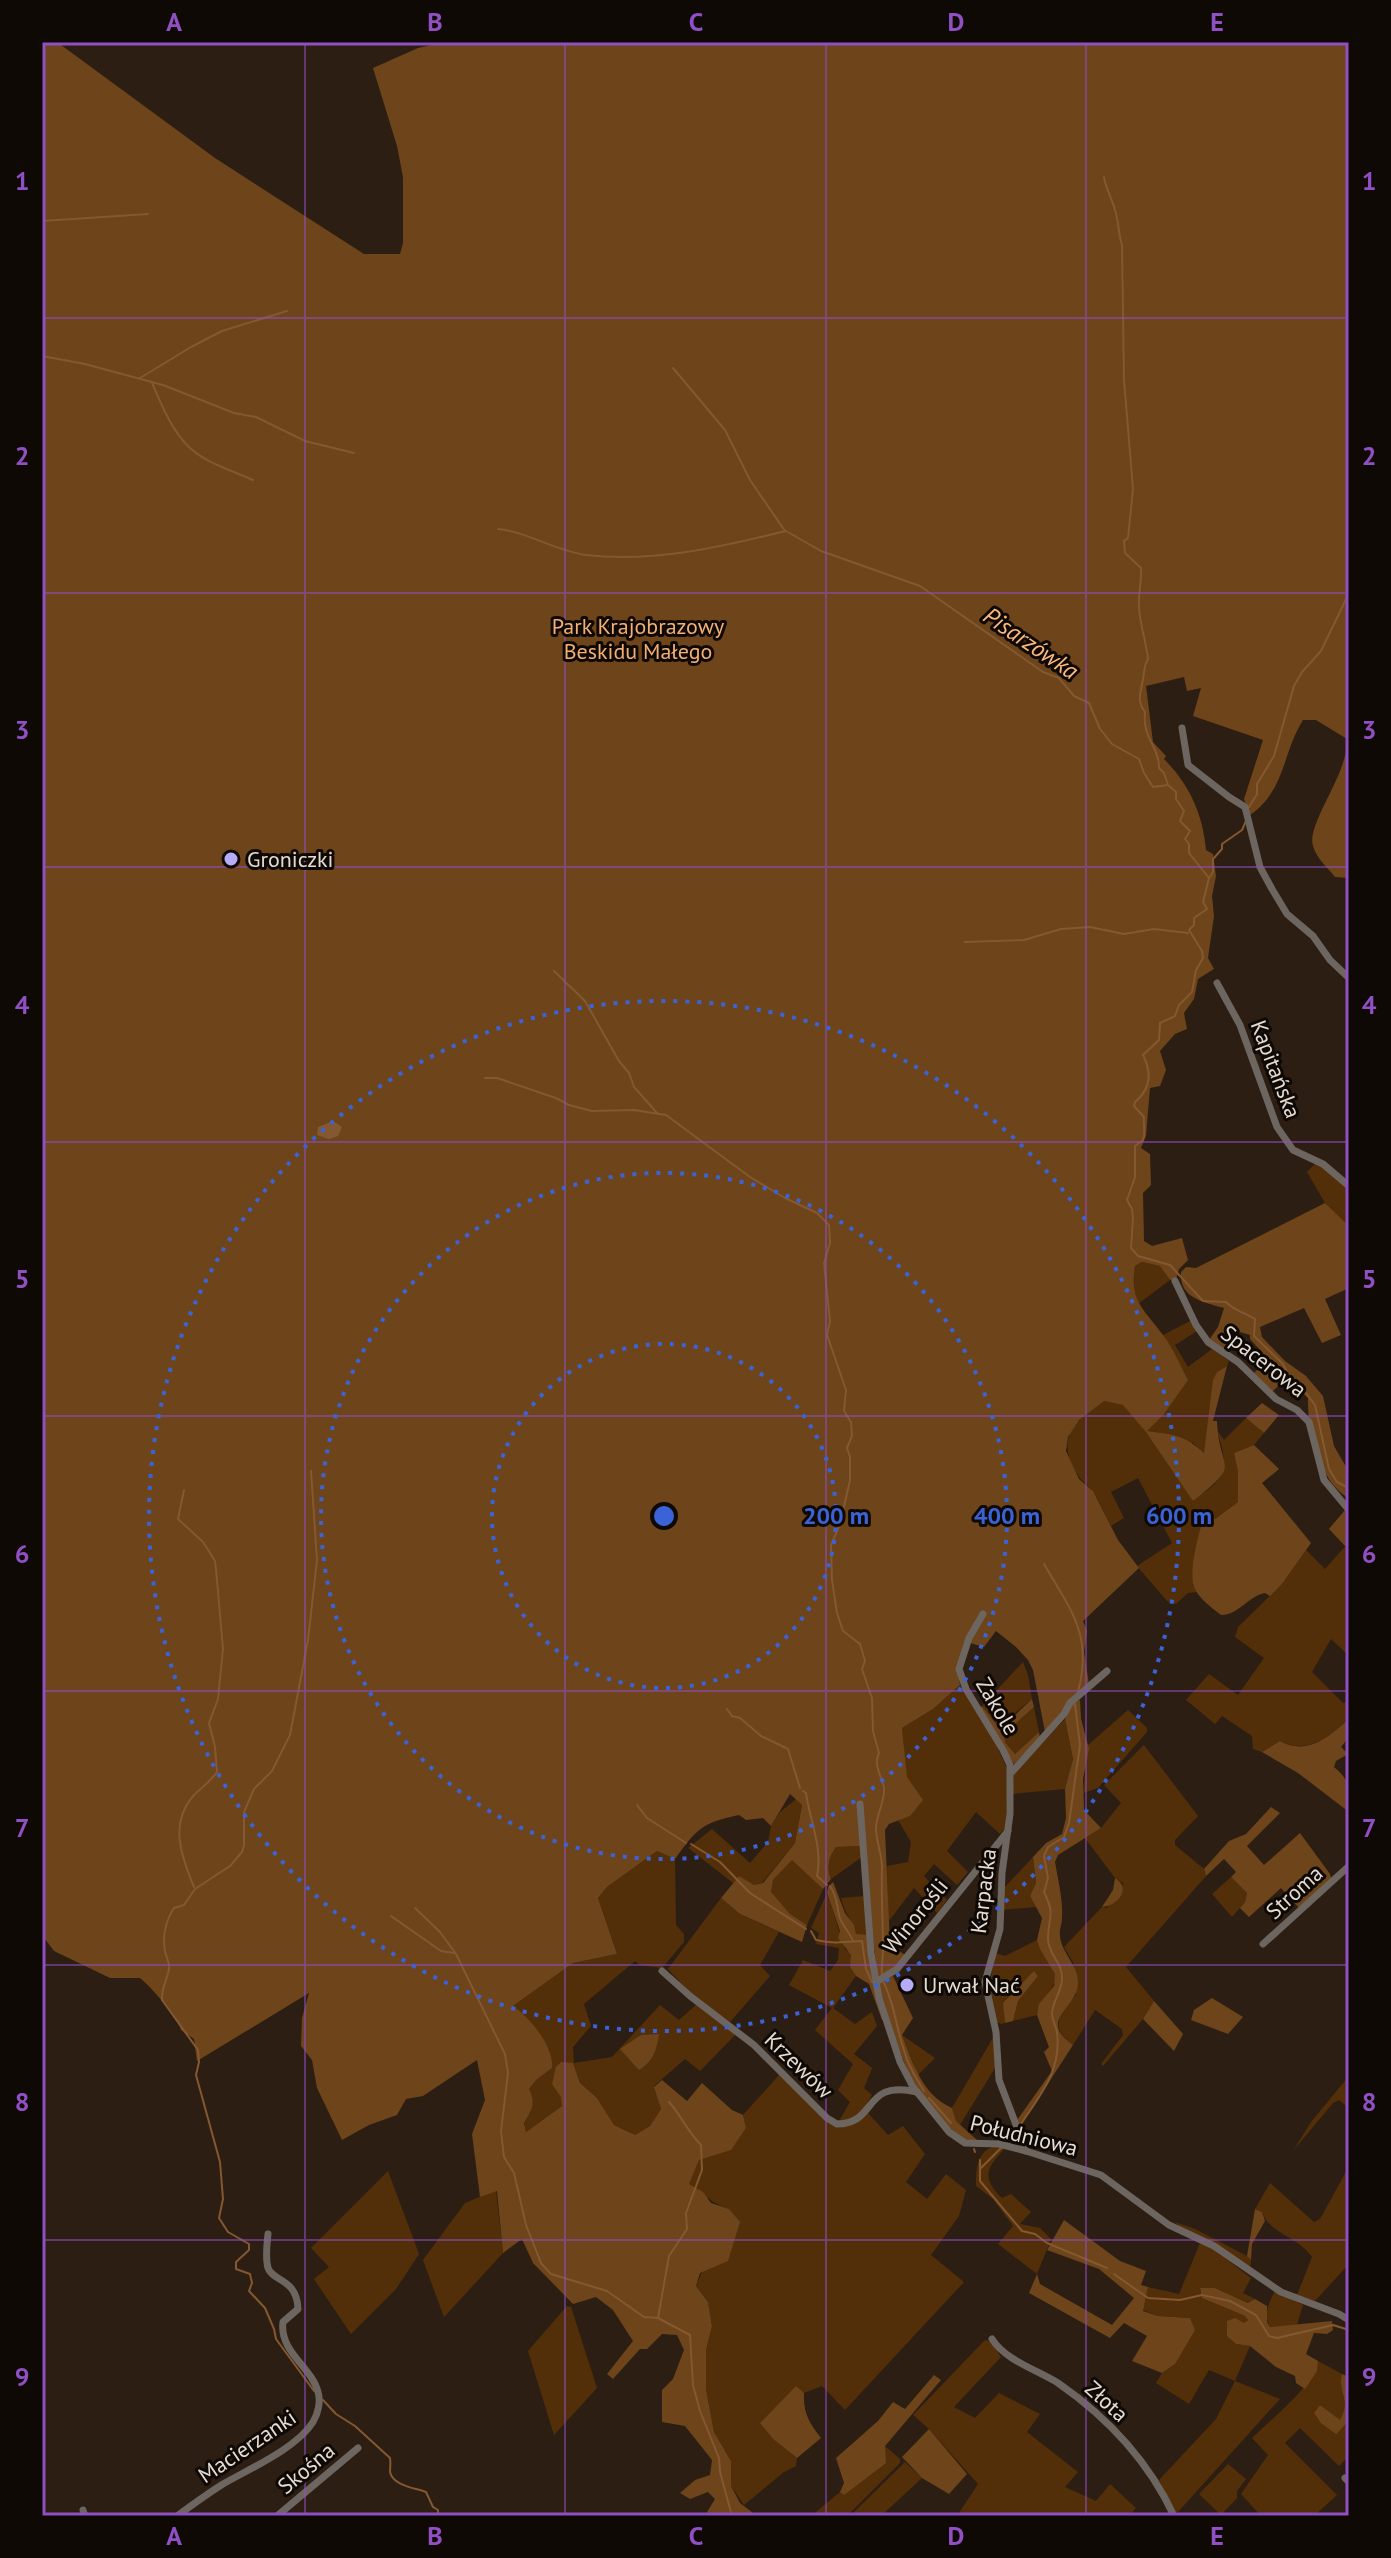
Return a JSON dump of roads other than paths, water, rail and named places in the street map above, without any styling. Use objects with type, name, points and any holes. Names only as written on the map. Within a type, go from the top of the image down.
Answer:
[{"type":"street","points":[[1182,728],[1188,765],[1245,807],[1260,867],[1287,914],[1313,936],[1330,960],[1349,978]]},
{"type":"street","name":"Kapitańska","points":[[1217,983],[1232,1007],[1271,1116],[1285,1140],[1299,1154],[1323,1164],[1349,1186]]},
{"type":"street","name":"Spacerowa","points":[[1175,1281],[1196,1325],[1208,1342],[1238,1362],[1276,1399],[1297,1410],[1309,1422],[1321,1474],[1349,1510]]},
{"type":"street","name":"Zakole","points":[[983,1614],[969,1638],[959,1669],[961,1680],[1003,1750],[1011,1773]]},
{"type":"street","points":[[1011,1773],[1064,1714],[1070,1703],[1107,1671]]},
{"type":"street","name":"Karpacka","points":[[1011,1773],[1000,1929],[985,1982],[996,2032],[999,2080],[1026,2151]]},
{"type":"street","name":"Południowa","points":[[860,1804],[867,1915],[876,1982],[900,2062],[917,2092],[949,2132],[965,2143],[999,2144],[1101,2175],[1169,2225],[1214,2246],[1281,2292],[1349,2320]]},
{"type":"street","name":"Winorośli","points":[[876,1982],[897,1969],[1009,1829]]},
{"type":"street","name":"Stroma","points":[[1263,1944],[1349,1866]]},
{"type":"street","name":"Krzewów","points":[[662,1971],[754,2045],[827,2118],[837,2124],[855,2121],[880,2094],[891,2089],[917,2092]]},
{"type":"street","name":"Macierzanki","points":[[177,2516],[208,2493],[278,2452],[305,2432],[315,2420],[319,2406],[318,2390],[290,2351],[282,2330],[283,2322],[298,2309],[298,2299],[285,2280],[272,2275],[268,2267],[268,2234]]},
{"type":"street","name":"Złota","points":[[992,2339],[1005,2353],[1035,2369],[1093,2409],[1119,2434],[1154,2478],[1174,2516]]},
{"type":"street","name":"Skośna","points":[[277,2516],[358,2448]]},
{"type":"waterway","points":[[1104,177],[1122,245],[1124,380],[1133,489],[1128,538],[1124,541],[1125,553],[1141,568],[1139,607],[1148,659],[1140,700],[1148,735],[1168,785]]},
{"type":"waterway","points":[[42,221],[148,214]]},
{"type":"waterway","points":[[140,378],[222,331],[287,311]]},
{"type":"waterway","points":[[42,356],[163,385],[234,413],[256,417],[305,441],[354,453]]},
{"type":"waterway","points":[[673,368],[725,430],[750,480],[785,531]]},
{"type":"waterway","points":[[152,383],[171,423],[186,444],[208,461],[253,480]]},
{"type":"waterway","name":"Pisarzówka","points":[[498,529],[575,553],[611,557],[686,552],[786,531],[821,551],[920,586],[1043,672],[1059,678],[1074,696],[1089,703],[1100,729],[1112,744],[1139,759],[1153,787],[1168,785],[1176,792],[1176,799],[1184,811],[1180,821],[1190,831],[1185,839],[1189,844],[1189,853],[1209,878],[1203,902],[1207,909],[1194,918],[1194,925],[1189,930],[1203,958],[1196,970],[1192,992],[1179,1005],[1175,1016],[1160,1023],[1159,1040],[1143,1055],[1148,1068],[1147,1086],[1134,1106],[1144,1117],[1144,1134],[1143,1140],[1135,1146],[1135,1177],[1127,1200],[1133,1218],[1131,1248],[1138,1256],[1170,1265],[1203,1301],[1226,1302],[1255,1319],[1254,1336],[1283,1364],[1289,1376],[1315,1405],[1329,1469],[1337,1482],[1349,1488]]},
{"type":"waterway","points":[[1249,807],[1257,794],[1257,784],[1274,756],[1294,686],[1321,651],[1349,593]]},
{"type":"waterway","points":[[1209,878],[1213,872],[1213,859],[1222,849],[1222,844],[1242,830],[1246,821]]},
{"type":"waterway","points":[[965,942],[1024,940],[1061,929],[1090,927],[1124,934],[1154,929],[1188,933]]},
{"type":"waterway","points":[[554,971],[585,1001],[629,1073],[634,1087],[658,1114]]},
{"type":"waterway","points":[[485,1078],[497,1078],[592,1111],[634,1110],[666,1115],[750,1177],[817,1213],[829,1225],[830,1243],[824,1263],[830,1321],[827,1335],[846,1390],[844,1411],[851,1422],[852,1436],[847,1448],[850,1480],[840,1524],[831,1545],[832,1580],[843,1631],[860,1644],[865,1661],[862,1669],[872,1698],[873,1731],[879,1753],[877,1767],[884,1788],[876,1831],[882,1868],[882,1975]]},
{"type":"waterway","points":[[311,1471],[317,1560],[308,1640],[290,1735],[272,1771],[254,1789],[244,1812],[242,1852],[230,1866],[195,1889],[184,1905],[174,1908],[171,1913],[164,1934],[169,1966],[162,2000],[198,2050],[196,2075],[220,2162],[223,2199],[219,2218],[228,2232],[249,2244],[249,2250],[236,2262],[236,2269],[250,2274],[252,2283],[249,2291],[265,2308],[276,2339],[314,2391]]},
{"type":"waterway","points":[[184,1490],[178,1519],[203,1542],[215,1561],[223,1649],[218,1699],[209,1723],[217,1772],[186,1806],[180,1828],[182,1852],[194,1887]]},
{"type":"waterway","points":[[1044,1564],[1071,1610],[1081,1638],[1083,1654],[1078,1692]]},
{"type":"waterway","points":[[1019,2127],[1047,2083],[1058,2046],[1052,2014],[1062,1973],[1049,1944],[1051,1912],[1044,1892],[1048,1878],[1044,1856],[1048,1847],[1064,1837],[1069,1823],[1080,1745],[1075,1704]]},
{"type":"waterway","points":[[727,1709],[761,1736],[788,1749],[800,1788]]},
{"type":"waterway","points":[[803,1791],[806,1793],[817,1845],[817,1876],[827,1885]]},
{"type":"waterway","points":[[637,1805],[647,1818],[686,1843]]},
{"type":"waterway","points":[[691,1844],[720,1862],[750,1893],[806,1929]]},
{"type":"waterway","points":[[830,1886],[841,1921],[853,1941]]},
{"type":"waterway","points":[[415,1908],[440,1932],[456,1954],[505,2054],[508,2073],[501,2131],[504,2157],[514,2173],[526,2225],[541,2263],[551,2274],[607,2291],[644,2317],[658,2318],[690,2335],[693,2385],[719,2458],[732,2516]]},
{"type":"waterway","points":[[391,1916],[441,1951],[454,1953]]},
{"type":"waterway","points":[[811,1931],[816,1940],[862,1941],[866,1969],[872,1982]]},
{"type":"waterway","points":[[883,1981],[906,2056],[924,2091]]},
{"type":"waterway","points":[[929,2098],[951,2123]]},
{"type":"waterway","points":[[658,2318],[669,2256],[687,2229],[686,2213],[702,2170],[701,2145],[669,2102]]},
{"type":"waterway","points":[[1007,2142],[1016,2131]]},
{"type":"waterway","points":[[980,2169],[1001,2148]]},
{"type":"waterway","points":[[980,2160],[980,2181],[1022,2231],[1035,2234],[1047,2243],[1107,2268]]},
{"type":"waterway","points":[[1114,2274],[1148,2298],[1180,2300],[1202,2295],[1230,2301],[1256,2315],[1269,2336],[1277,2338],[1333,2325],[1349,2330]]},
{"type":"waterway","points":[[323,2400],[390,2458],[390,2472],[395,2480],[426,2492],[433,2507],[438,2510],[438,2516]]},
{"type":"place","name":"Groniczki","points":[[231,859]]},
{"type":"place","name":"Urwał Nać","points":[[907,1985]]},
{"type":"park label","name":"Park Krajobrazowy Beskidu Małego","points":[[638,638]]}]
